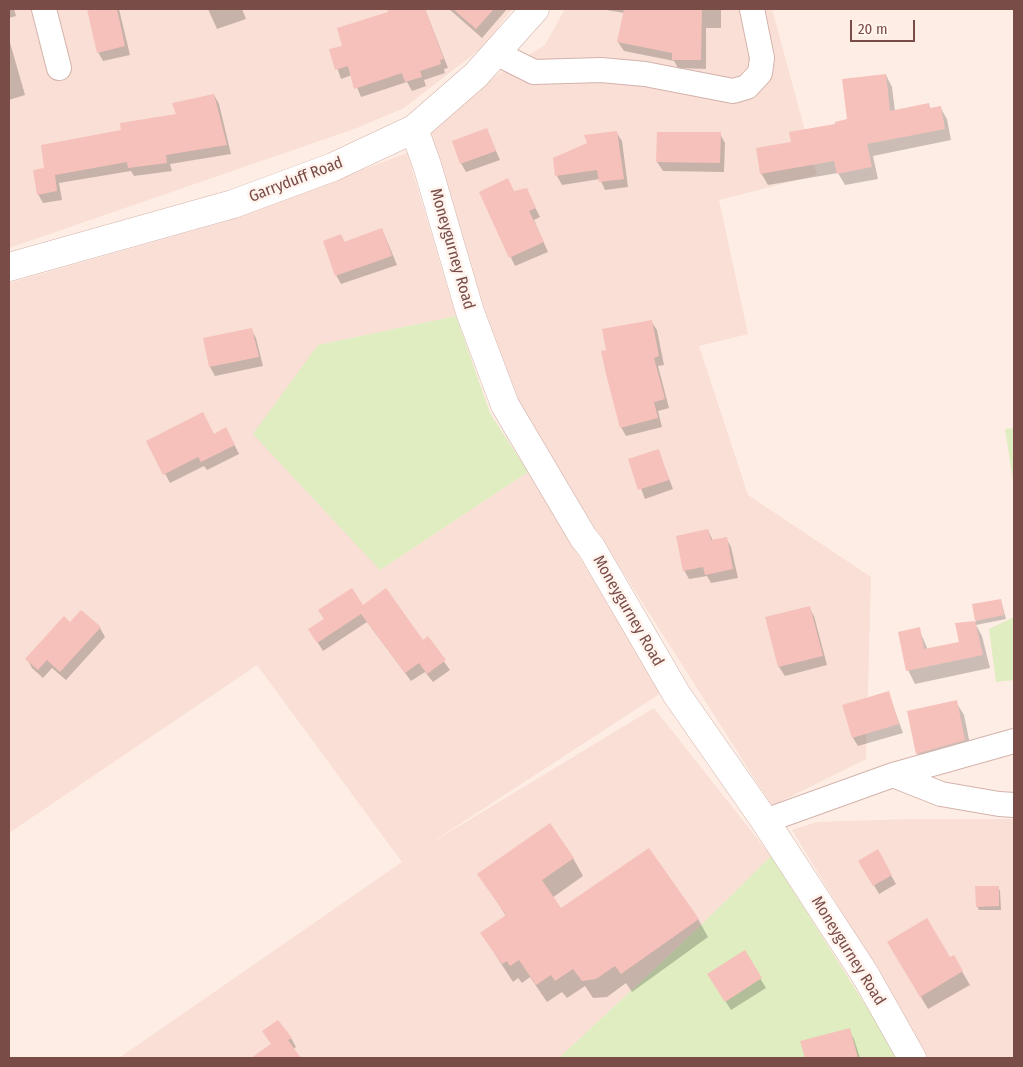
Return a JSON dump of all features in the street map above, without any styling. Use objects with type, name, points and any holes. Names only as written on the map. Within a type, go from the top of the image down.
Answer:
[{"type":"street","points":[[44,9],[59,68]]},
{"type":"street","name":"Garryduff Road","points":[[9,267],[233,204],[333,167],[414,129],[476,75],[535,9]]},
{"type":"street","points":[[496,53],[534,72],[601,70],[645,74],[733,92],[747,87],[760,73],[762,58],[752,9]]},
{"type":"street","name":"Moneygurney Road","points":[[414,129],[427,165],[470,312],[505,404],[583,537],[591,547],[676,695],[766,821],[866,976],[912,1058]]},
{"type":"street","points":[[766,821],[893,776],[1014,741]]},
{"type":"street","points":[[893,776],[941,794],[999,804],[1014,804]]},
{"type":"shaded area","points":[[9,9],[512,9],[484,46],[404,108],[357,128],[9,248]]},
{"type":"shaded area","points":[[565,9],[772,9],[817,175],[719,200],[748,334],[699,346],[748,495],[871,577],[866,759],[772,806],[518,407],[421,123],[545,45]]},
{"type":"shaded area","points":[[407,153],[456,316],[318,345],[380,570],[528,472],[661,693],[423,848],[654,708],[771,856],[696,930],[559,1058],[119,1058],[402,862],[257,665],[9,833],[9,283],[224,222]]},
{"type":"shaded area","points":[[911,819],[1014,819],[1014,1058],[927,1058],[909,1023],[792,830],[817,822]]},
{"type":"green space","points":[[456,316],[490,413],[528,472],[380,570],[253,434],[318,345]]},
{"type":"green space","points":[[1014,428],[1014,487],[1005,429]]},
{"type":"green space","points":[[1014,617],[1014,680],[996,682],[989,629]]},
{"type":"green space","points":[[771,856],[899,1058],[559,1058],[696,930]]},
{"type":"building","points":[[87,9],[117,9],[125,46],[97,53]]},
{"type":"building","points":[[387,9],[425,9],[444,59],[440,60],[441,64],[420,71],[422,77],[405,82],[402,73],[354,89],[348,66],[335,70],[329,49],[342,46],[337,28],[388,12]]},
{"type":"building","points":[[453,9],[494,9],[476,29]]},
{"type":"building","points":[[624,9],[702,9],[701,60],[672,60],[672,53],[617,42]]},
{"type":"building","points":[[886,74],[890,111],[929,103],[930,108],[941,106],[945,129],[867,144],[872,167],[837,174],[834,161],[760,174],[756,148],[791,142],[789,132],[835,124],[835,122],[847,119],[842,79]]},
{"type":"building","points":[[214,94],[227,145],[166,155],[167,163],[128,168],[127,162],[55,175],[57,191],[37,195],[33,170],[44,168],[41,145],[121,130],[120,123],[176,114],[172,103]]},
{"type":"building","points":[[487,128],[496,151],[460,164],[452,141]]},
{"type":"building","points":[[617,131],[624,179],[599,182],[597,170],[555,176],[553,158],[587,143],[584,135]]},
{"type":"building","points":[[657,132],[721,132],[720,163],[656,162]]},
{"type":"building","points":[[508,178],[514,191],[527,188],[536,208],[529,211],[544,242],[509,258],[479,192]]},
{"type":"building","points":[[382,228],[392,256],[335,276],[323,241],[341,234],[344,242]]},
{"type":"building","points":[[652,320],[659,356],[654,358],[665,399],[654,402],[658,418],[620,428],[601,351],[606,350],[602,329]]},
{"type":"building","points":[[252,328],[259,357],[209,367],[203,338]]},
{"type":"building","points":[[203,412],[214,434],[226,427],[235,445],[201,462],[198,457],[163,475],[146,441]]},
{"type":"building","points":[[659,449],[669,480],[638,490],[628,459]]},
{"type":"building","points":[[708,529],[711,540],[727,537],[733,569],[705,575],[703,567],[683,571],[676,536]]},
{"type":"building","points":[[352,588],[363,605],[386,588],[423,640],[428,636],[446,660],[427,674],[419,663],[405,673],[361,614],[317,643],[308,629],[324,619],[318,610]]},
{"type":"building","points":[[1001,599],[1004,615],[975,621],[972,604]]},
{"type":"building","points":[[810,606],[823,656],[778,667],[765,617]]},
{"type":"building","points":[[81,610],[101,627],[60,672],[47,660],[38,670],[25,659],[64,616],[70,622]]},
{"type":"building","points":[[975,621],[983,655],[906,671],[898,632],[920,627],[924,649],[959,642],[955,623]]},
{"type":"building","points":[[889,691],[899,724],[852,738],[842,705]]},
{"type":"building","points":[[957,700],[965,740],[916,754],[907,711]]},
{"type":"building","points":[[550,823],[574,858],[542,880],[561,908],[649,848],[699,919],[621,974],[615,966],[596,979],[582,981],[573,969],[555,981],[551,975],[536,985],[519,960],[510,966],[507,961],[502,964],[480,933],[506,915],[477,874]]},
{"type":"building","points":[[878,849],[892,875],[873,886],[858,861]]},
{"type":"building","points":[[975,886],[999,886],[999,906],[976,907]]},
{"type":"building","points":[[927,918],[950,957],[954,955],[963,971],[920,997],[887,942]]},
{"type":"building","points":[[745,950],[762,978],[725,1002],[707,974]]},
{"type":"building","points":[[278,1020],[292,1038],[288,1040],[301,1058],[251,1058],[271,1044],[262,1031]]},
{"type":"building","points":[[850,1028],[858,1058],[805,1058],[800,1041]]}]
